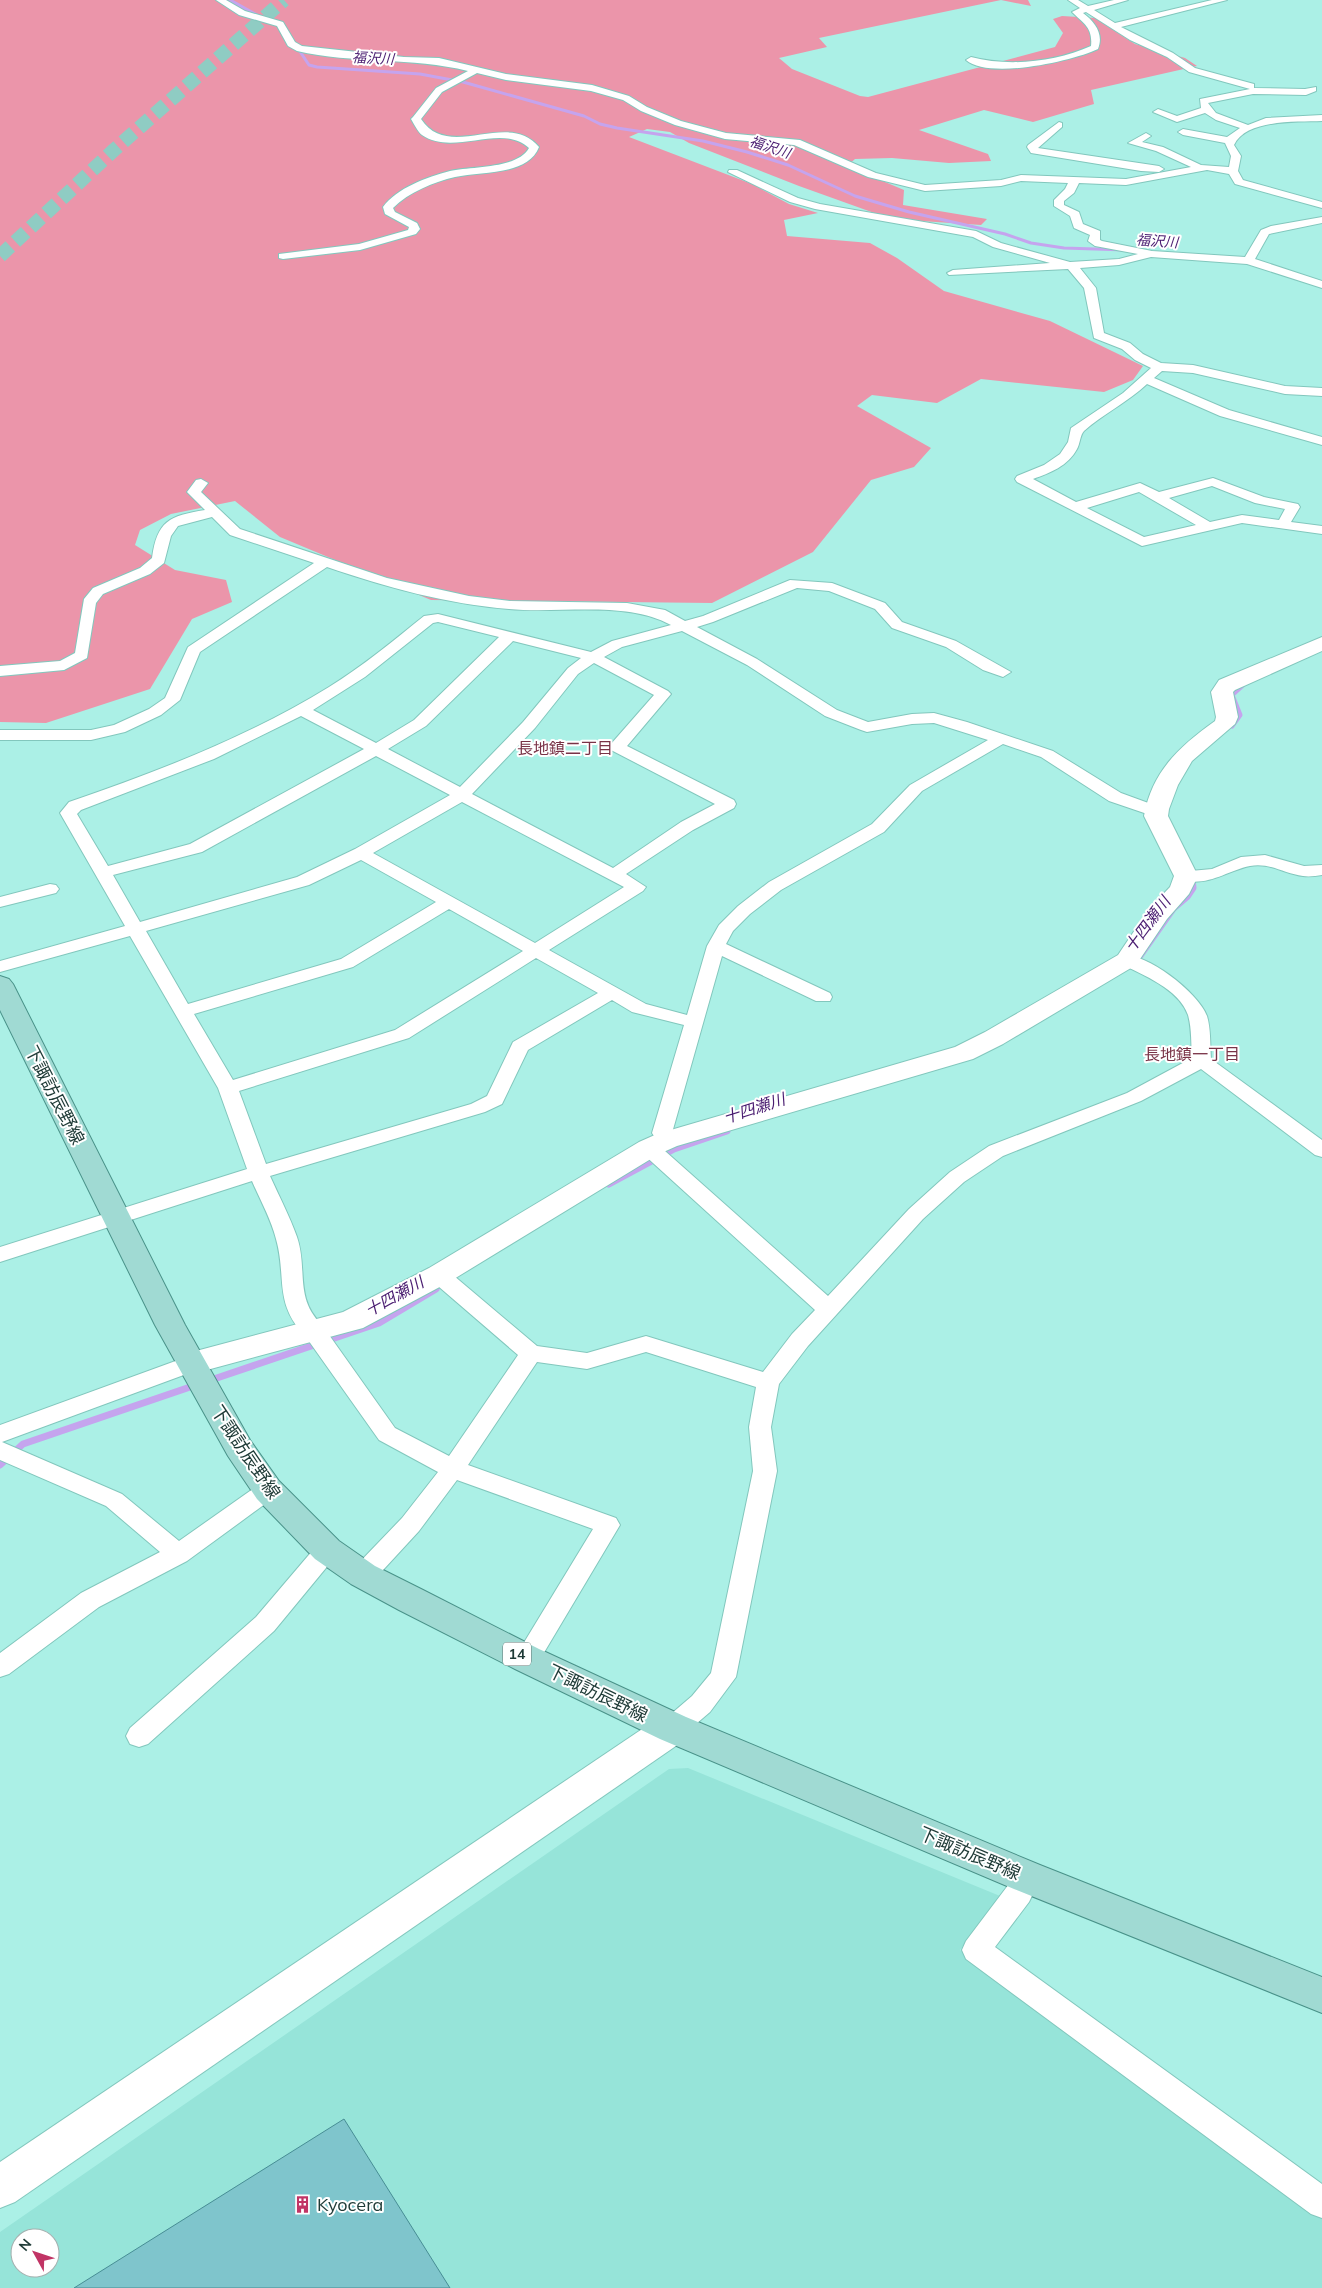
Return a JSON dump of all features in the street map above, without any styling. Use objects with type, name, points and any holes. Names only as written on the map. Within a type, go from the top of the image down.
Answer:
[{"type":"main road","name":"下諏訪辰野線","points":[[0,984],[170,1325],[239,1448],[268,1490],[327,1550],[363,1574],[526,1659],[673,1728],[1027,1877],[1322,1995]]},
{"type":"street","points":[[220,0],[242,13],[280,24],[290,44],[300,49],[397,59],[439,61],[473,72],[506,78],[592,88],[626,98],[644,110],[678,123],[725,136],[796,142],[872,175],[925,188],[1001,183],[1021,178],[1074,182],[1126,182],[1202,167]]},
{"type":"street","points":[[1072,0],[1113,26],[1192,70],[1249,86],[1302,85],[1318,90]]},
{"type":"street","points":[[971,60],[983,64],[1019,63],[1059,60],[1079,55],[1095,47],[1097,32],[1090,21],[1076,12],[1124,0]]},
{"type":"street","points":[[1113,26],[1223,0]]},
{"type":"street","points":[[283,256],[360,247],[412,232],[415,229],[414,225],[390,214],[388,207],[398,197],[452,174],[516,164],[532,152],[534,147],[531,142],[516,135],[459,140],[428,136],[419,128],[416,119],[439,90],[473,72]]},
{"type":"street","points":[[1206,110],[1203,101],[1210,98],[1253,91],[1306,92],[1318,90]]},
{"type":"street","points":[[1158,112],[1177,119],[1206,110],[1244,126],[1246,129]]},
{"type":"street","points":[[1266,121],[1275,110]]},
{"type":"street","points":[[1322,118],[1266,121],[1246,129],[1232,138],[1230,145],[1236,156],[1233,172],[1239,182],[1322,205]]},
{"type":"street","points":[[1059,125],[1032,147],[1035,151],[1141,168],[1202,167],[1233,172]]},
{"type":"street","points":[[1183,132],[1231,142]]},
{"type":"street","points":[[1146,136],[1133,143],[1159,149],[1202,167]]},
{"type":"street","points":[[733,172],[794,200],[819,207],[976,234],[997,245],[1072,266],[1090,288],[1098,335],[1126,346],[1159,367],[1193,368],[1285,390],[1322,392]]},
{"type":"street","points":[[1074,182],[1070,191],[1059,200],[1059,206],[1075,214],[1078,226],[1096,233],[1094,241],[1099,244],[1144,249],[1151,254]]},
{"type":"street","points":[[1248,261],[1265,232],[1271,229],[1322,220]]},
{"type":"street","points":[[953,273],[1119,262],[1151,254],[1248,261],[1322,285]]},
{"type":"street","points":[[1159,367],[1127,396],[1076,431],[1075,440],[1068,455],[1055,466],[1022,479],[1142,542],[1242,519],[1322,530]]},
{"type":"street","points":[[1144,379],[1167,386],[1186,398],[1212,409],[1322,441]]},
{"type":"street","points":[[1158,497],[1213,482],[1260,500],[1293,507],[1283,524]]},
{"type":"street","points":[[201,483],[194,492],[213,513],[235,532],[323,563],[383,581],[469,600],[510,605],[627,608],[660,613],[752,662],[831,713],[867,727],[912,719],[934,718],[1047,754],[1115,797],[1156,812]]},
{"type":"street","points":[[1074,507],[1140,487],[1209,527]]},
{"type":"street","points":[[0,671],[64,665],[82,655],[89,602],[98,592],[145,571],[159,560],[164,530],[172,523],[213,513]]},
{"type":"street","points":[[0,735],[91,735],[119,729],[155,712],[172,700],[193,650],[323,563]]},
{"type":"street","points":[[0,967],[303,881],[361,853],[462,795],[529,725],[573,671],[592,657],[618,644],[708,619],[794,583],[822,585],[880,606],[897,625],[951,644],[988,667],[1003,672]]},
{"type":"street","points":[[526,1659],[608,1525],[453,1469],[386,1434],[314,1331],[303,1320],[294,1300],[287,1239],[259,1172],[228,1088],[184,1011],[134,930],[68,813],[75,806],[162,776],[223,750],[300,710],[373,665],[429,619],[438,618],[592,657],[663,694],[617,747],[728,804],[687,826],[615,874]]},
{"type":"street","points":[[102,873],[196,848],[376,749],[420,723],[509,636]]},
{"type":"street","points":[[0,1434],[192,1363],[352,1320],[439,1275],[658,1144],[964,1053],[994,1038],[1127,960],[1158,914],[1181,889],[1186,876],[1156,816],[1156,812],[1159,800],[1184,756],[1224,724],[1227,717],[1222,692],[1227,685],[1322,642]]},
{"type":"street","points":[[228,1088],[402,1034],[637,887],[300,710]]},
{"type":"street","points":[[658,1144],[716,946],[724,929],[744,910],[775,886],[878,828],[916,788],[1001,739]]},
{"type":"street","points":[[361,853],[639,1008],[693,1022]]},
{"type":"street","points":[[1186,876],[1215,874],[1247,861],[1265,860],[1303,871],[1322,870]]},
{"type":"street","points":[[0,902],[50,889]]},
{"type":"street","points":[[184,1011],[347,964],[449,902]]},
{"type":"street","points":[[716,946],[823,998]]},
{"type":"street","points":[[1127,960],[1172,984],[1188,1000],[1198,1015],[1202,1061],[1322,1150]]},
{"type":"street","points":[[0,1255],[259,1172],[478,1108],[496,1100],[520,1046],[611,993]]},
{"type":"street","points":[[0,2187],[673,1728],[701,1704],[722,1677],[765,1471],[760,1427],[768,1382],[827,1308],[916,1214],[957,1177],[996,1151],[1134,1097],[1202,1061]]},
{"type":"street","points":[[658,1144],[827,1308]]},
{"type":"street","points":[[439,1275],[531,1354],[587,1361],[646,1344],[768,1382]]},
{"type":"street","points":[[363,1574],[386,1553],[453,1469],[531,1354]]},
{"type":"street","points":[[0,1450],[114,1500],[178,1554]]},
{"type":"street","points":[[0,1667],[90,1600],[178,1554],[268,1490]]},
{"type":"street","points":[[139,1736],[265,1624],[327,1550]]},
{"type":"street","points":[[1027,1877],[1019,1893],[976,1950],[1322,2203]]},
{"type":"shaded area","points":[[0,0],[1001,0],[819,38],[827,47],[779,58],[792,69],[860,96],[868,97],[1055,47],[1063,33],[1053,19],[1062,16],[1095,18],[1135,44],[1185,58],[1197,66],[1091,90],[1094,104],[1033,122],[984,110],[919,130],[988,154],[991,161],[949,163],[892,158],[855,159],[847,166],[904,190],[903,205],[987,219],[981,225],[891,219],[799,186],[689,143],[670,132],[647,129],[629,137],[752,184],[789,204],[818,213],[784,220],[787,236],[870,243],[897,258],[944,291],[1050,321],[1143,366],[1133,380],[1104,392],[981,379],[937,403],[872,395],[857,406],[931,448],[914,467],[871,480],[813,552],[712,603],[431,600],[280,537],[235,501],[171,514],[140,530],[135,545],[175,570],[226,580],[232,602],[192,619],[150,689],[46,723],[0,722]]},
{"type":"shaded area","points":[[1001,0],[1028,0],[1031,6]]},
{"type":"shaded area","points":[[688,1768],[1000,1896],[960,1950],[1322,2215],[1322,2288],[0,2288],[0,2232],[669,1769]]},
{"type":"building","name":"Kyocera","points":[[344,2119],[450,2288],[74,2288]]},
{"type":"waterway","name":"福沢川","points":[[230,0],[257,15]]},
{"type":"waterway","name":"福沢川","points":[[295,44],[309,65],[317,67],[420,74],[463,82],[584,116],[600,124],[703,141],[747,152],[788,165],[855,196],[909,212],[1005,234],[1031,243],[1064,248],[1126,250]]},
{"type":"waterway","name":"十四瀬川","points":[[1232,726],[1240,715],[1232,695],[1243,685]]},
{"type":"waterway","name":"十四瀬川","points":[[1136,963],[1174,909],[1188,897],[1194,888],[1193,878]]},
{"type":"waterway","name":"十四瀬川","points":[[609,1184],[674,1149],[727,1131]]},
{"type":"waterway","name":"十四瀬川","points":[[208,1381],[379,1323],[436,1289]]},
{"type":"waterway","name":"十四瀬川","points":[[0,1465],[23,1444],[196,1385]]},
{"type":"tunnel","points":[[0,256],[114,150],[284,0]]},
{"type":"place","name":"Kyocera","points":[[303,2204]]},
{"type":"district","name":"長地鎮二丁目","points":[[565,748]]},
{"type":"district","name":"長地鎮一丁目","points":[[1192,1054]]}]
